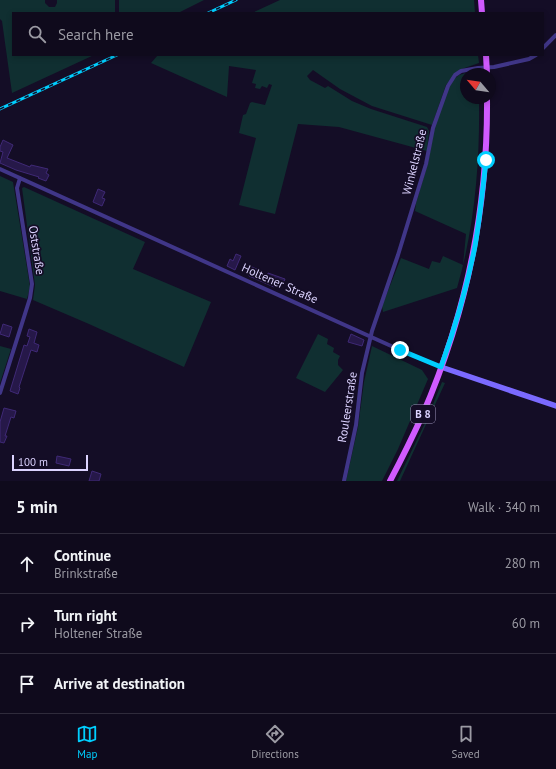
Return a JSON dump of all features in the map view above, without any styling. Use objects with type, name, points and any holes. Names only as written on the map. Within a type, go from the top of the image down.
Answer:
[{"type":"main road","points":[[481,0],[482,12]]},
{"type":"main road","points":[[486,56],[487,68]]},
{"type":"main road","name":"B 8","points":[[390,481],[422,416],[441,367],[468,280],[475,245],[486,160],[487,104]]},
{"type":"main road","name":"Holtener Straße","points":[[441,367],[556,406]]},
{"type":"street","points":[[544,47],[556,35]]},
{"type":"street","name":"Winkelstraße","points":[[494,68],[533,56]]},
{"type":"street","name":"Winkelstraße","points":[[371,336],[426,164],[432,128],[448,86],[455,75],[460,72]]},
{"type":"street","name":"Holtener Straße","points":[[0,169],[441,367]]},
{"type":"street","name":"Oststraße","points":[[0,393],[30,298],[32,284],[17,188],[20,178]]},
{"type":"street","name":"Rouleerstraße","points":[[344,481],[356,425],[362,373],[371,336]]},
{"type":"green space","points":[[0,0],[45,0],[45,3],[49,7],[55,7],[57,0],[115,0],[115,12],[12,12],[12,56],[92,56],[12,93],[2,21],[0,19]]},
{"type":"green space","points":[[119,0],[204,0],[180,12],[119,12]]},
{"type":"green space","points":[[280,0],[474,0],[475,12],[254,12]]},
{"type":"green space","points":[[157,56],[478,56],[479,63],[460,68],[446,85],[432,125],[372,106],[340,89],[313,70],[307,76],[310,80],[325,88],[328,86],[352,101],[371,109],[427,127],[429,131],[427,151],[339,127],[298,124],[275,214],[239,205],[256,138],[239,133],[243,115],[246,114],[250,103],[252,102],[265,105],[272,85],[269,84],[267,88],[262,86],[260,89],[255,88],[256,84],[252,83],[256,70],[229,66],[227,97],[151,63]]},
{"type":"green space","points":[[460,75],[460,104],[479,104],[479,146],[475,194],[463,265],[466,234],[415,211],[428,163],[435,124],[453,80]]},
{"type":"green space","points":[[0,176],[13,182],[30,287],[27,299],[0,291]]},
{"type":"green space","points":[[24,187],[145,242],[133,269],[211,302],[184,367],[33,300],[35,285],[22,188]]},
{"type":"green space","points":[[443,256],[463,265],[457,288],[383,312],[382,306],[401,258],[429,269],[432,261],[440,263]]},
{"type":"green space","points":[[318,334],[328,339],[327,344],[334,348],[333,352],[340,356],[338,365],[343,370],[325,392],[296,378]]},
{"type":"green space","points":[[0,346],[11,349],[0,383]]},
{"type":"green space","points":[[372,346],[422,370],[428,379],[398,449],[382,481],[346,481],[358,427],[364,382]]},
{"type":"green space","points":[[442,382],[445,383],[400,481],[397,481],[427,419]]},
{"type":"building","points":[[3,140],[13,145],[7,158],[30,167],[31,165],[48,169],[46,173],[49,175],[46,181],[0,163],[3,152],[0,151],[0,147]]},
{"type":"building","points":[[98,189],[105,192],[102,198],[105,199],[102,206],[93,202]]},
{"type":"building","points":[[236,254],[241,256],[235,270],[227,266],[230,259],[233,261]]},
{"type":"building","points":[[252,267],[259,270],[257,273],[266,277],[268,273],[285,279],[283,284],[277,281],[274,287],[249,276]]},
{"type":"building","points":[[3,324],[12,327],[9,337],[0,334]]},
{"type":"building","points":[[29,329],[37,332],[34,343],[39,345],[37,352],[31,350],[18,394],[10,391],[24,345],[27,346],[30,337],[27,336]]},
{"type":"building","points":[[351,334],[364,340],[362,346],[348,342]]},
{"type":"building","points":[[4,408],[16,411],[14,418],[11,417],[4,443],[0,442],[0,422]]},
{"type":"building","points":[[57,456],[71,459],[69,466],[56,463]]},
{"type":"building","points":[[92,471],[101,474],[99,481],[89,481]]},
{"type":"railway","points":[[210,12],[236,0]]},
{"type":"railway","points":[[0,109],[115,56]]},
{"type":"route","points":[[400,350],[441,367],[468,280],[475,245],[486,160]]}]
